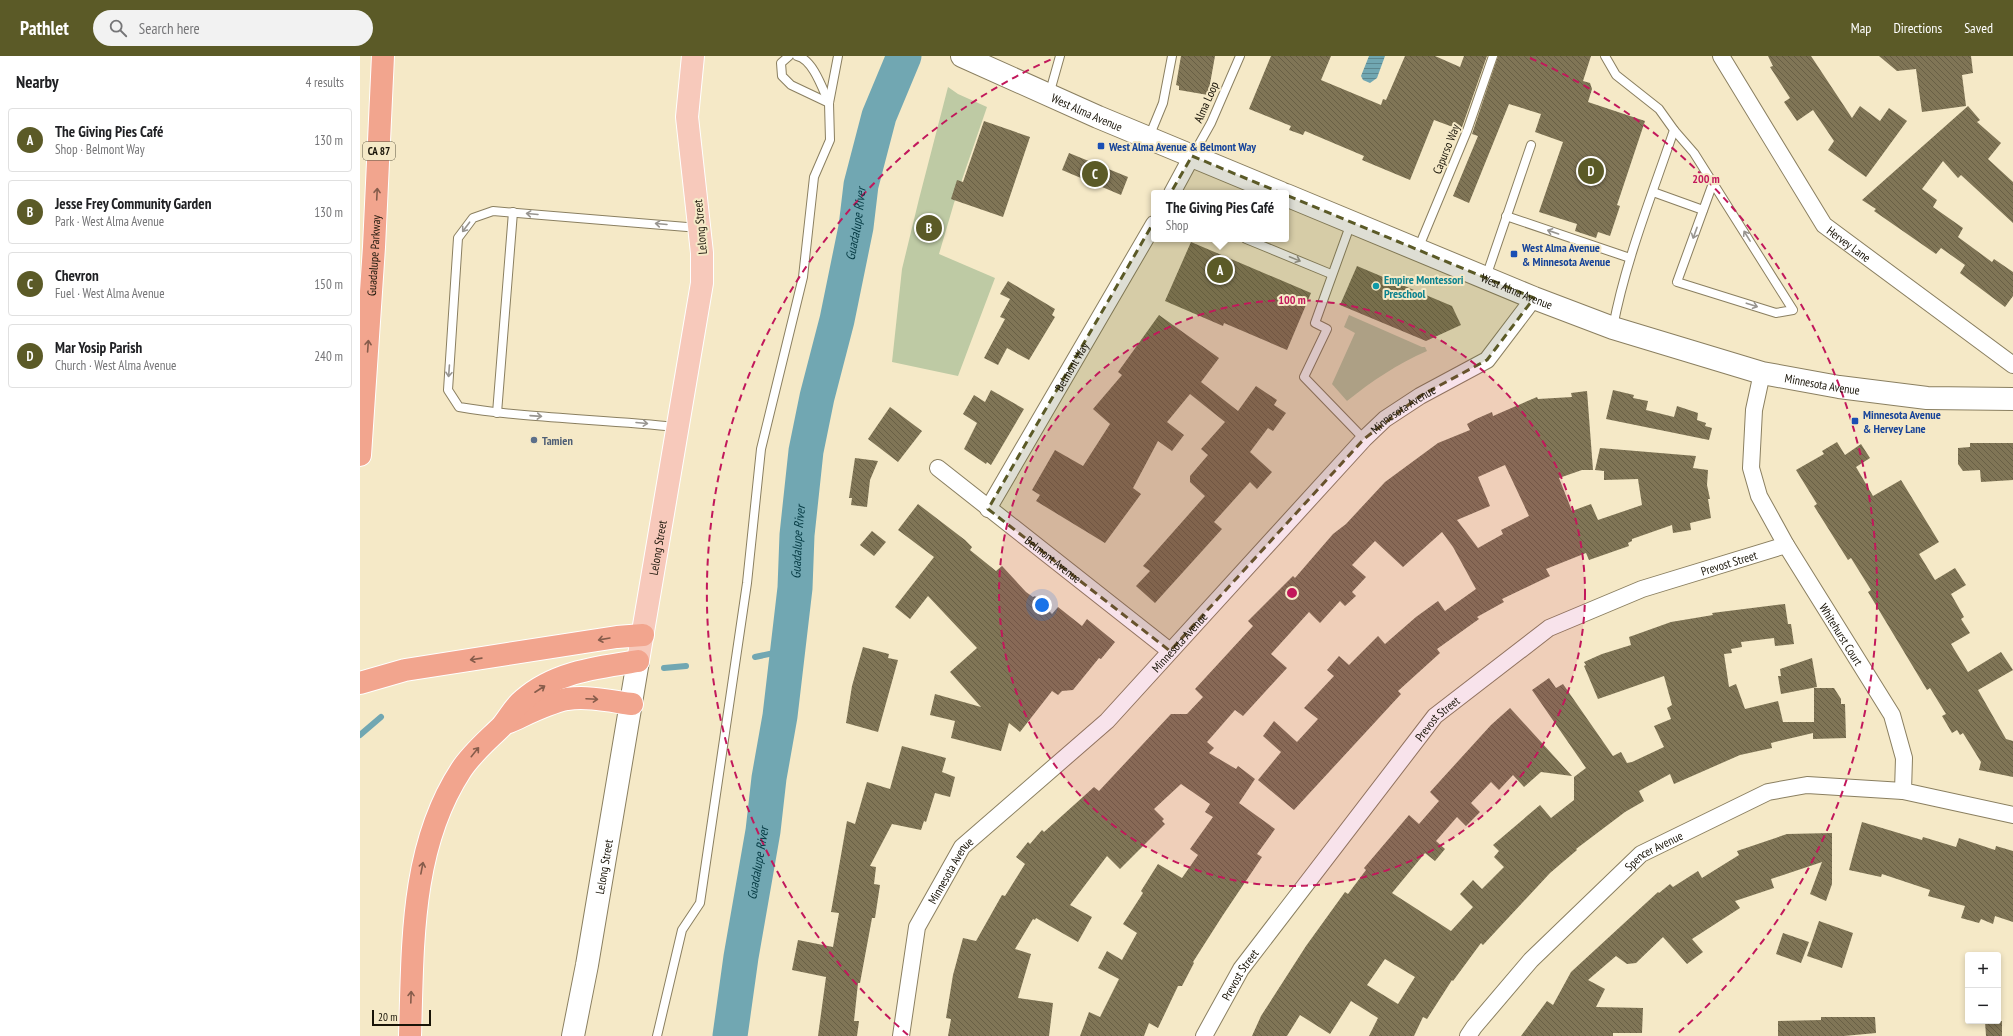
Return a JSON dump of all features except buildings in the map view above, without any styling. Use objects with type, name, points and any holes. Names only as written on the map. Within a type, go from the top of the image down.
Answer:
[{"type":"highway","name":"Guadalupe Parkway","points":[[360,455],[374,246],[383,56]]},
{"type":"highway","points":[[360,683],[405,670],[617,637],[643,635]]},
{"type":"highway","points":[[410,1036],[419,886],[426,850],[436,818],[461,768],[480,745],[502,726],[523,700],[550,682],[582,671],[638,662]]},
{"type":"highway","points":[[502,726],[533,711],[566,700],[589,698],[632,704]]},
{"type":"main road","name":"Lelong Street","points":[[573,1036],[587,965],[632,704],[702,283],[700,228],[687,117],[693,56]]},
{"type":"main road","name":"West Alma Avenue","points":[[962,56],[1048,95],[1274,190]]},
{"type":"main road","name":"West Alma Avenue","points":[[1289,196],[1534,298],[1638,336]]},
{"type":"main road","name":"Minnesota Avenue","points":[[1638,336],[1762,373],[1852,389],[1927,398],[2013,398]]},
{"type":"street","name":"Hervey Lane","points":[[1721,56],[1824,225],[2013,365]]},
{"type":"street","points":[[1174,190],[1192,156]]},
{"type":"street","name":"Belmont Way","points":[[988,509],[1151,229]]},
{"type":"street","name":"Minnesota Avenue","points":[[901,1036],[917,927],[962,847],[1107,721],[1364,439],[1385,420],[1420,396],[1487,360],[1534,298]]},
{"type":"street","name":"Whitehurst Court","points":[[1762,373],[1754,410],[1751,468],[1759,496],[1786,545],[1892,715],[1904,758],[1902,791]]},
{"type":"street","name":"Belmont Avenue","points":[[938,468],[988,509],[1170,651]]},
{"type":"street","name":"Prevost Street","points":[[1204,1036],[1241,969],[1435,716],[1549,628],[1642,589],[1786,545]]},
{"type":"street","name":"Spencer Avenue","points":[[1468,1036],[1531,960],[1641,854],[1768,792],[1807,785],[1902,791]]},
{"type":"street","points":[[1902,791],[2013,815]]},
{"type":"lane","points":[[789,56],[781,62],[782,76],[791,86],[829,103]]},
{"type":"lane","points":[[797,56],[802,57],[813,69],[829,103]]},
{"type":"lane","points":[[657,1036],[682,930],[700,903],[747,584],[761,449],[803,277],[814,177],[830,140],[829,103],[838,56]]},
{"type":"lane","points":[[1048,95],[1060,56]]},
{"type":"lane","points":[[1149,138],[1164,103],[1172,56]]},
{"type":"lane","name":"Alma Loop","points":[[1192,156],[1211,122],[1240,56]]},
{"type":"lane","name":"Capurso Way","points":[[1417,249],[1467,130],[1493,56]]},
{"type":"lane","points":[[1605,56],[1616,75],[1659,109],[1674,130],[1694,153],[1713,183],[1793,310],[1776,313],[1677,282],[1713,183]]},
{"type":"lane","points":[[1613,328],[1620,292],[1630,258],[1674,130]]},
{"type":"lane","points":[[1486,278],[1531,145]]},
{"type":"lane","points":[[1653,192],[1703,210]]},
{"type":"lane","points":[[679,428],[605,420],[497,413],[459,407],[448,390],[458,238],[473,218],[493,211],[700,228]]},
{"type":"lane","points":[[497,413],[513,212]]},
{"type":"lane","points":[[1506,216],[1630,258]]},
{"type":"lane","points":[[1351,222],[1331,274],[1315,323],[1327,329],[1304,377],[1364,439]]},
{"type":"lane","points":[[1253,242],[1331,274]]},
{"type":"highlighted area","points":[[1192,156],[1534,298],[1487,360],[1420,396],[1364,439],[1170,651],[988,509]]},
{"type":"green space","points":[[948,87],[958,94],[987,107],[954,203],[939,254],[995,278],[958,376],[892,362],[902,269]]},
{"type":"green space","points":[[1349,315],[1425,347],[1427,351],[1405,361],[1385,373],[1347,401],[1332,384],[1355,333],[1344,327]]},
{"type":"water","points":[[1369,56],[1385,56],[1377,78],[1370,83],[1363,80],[1361,76]]},
{"type":"waterway","name":"Guadalupe River","points":[[730,1036],[741,957],[763,831],[769,778],[780,716],[795,588],[797,535],[806,451],[817,397],[837,320],[856,227],[861,185],[879,116],[904,56]]},
{"type":"waterway","points":[[755,657],[788,650]]},
{"type":"waterway","points":[[664,668],[686,666]]},
{"type":"waterway","points":[[360,735],[381,717]]},
{"type":"place","name":"West Alma Avenue & Belmont Way","points":[[1101,146]]},
{"type":"place","name":"Mar Yosip Parish","points":[[1591,171]]},
{"type":"place","name":"Chevron","points":[[1095,174]]},
{"type":"place","name":"Jesse Frey Community Garden","points":[[929,228]]},
{"type":"place","name":"West Alma Avenue & Minnesota Avenue","points":[[1514,254]]},
{"type":"place","name":"The Giving Pies Café","points":[[1220,270]]},
{"type":"place","name":"Empire Montessori Preschool","points":[[1376,286]]},
{"type":"place","name":"Minnesota Avenue & Hervey Lane","points":[[1855,421]]},
{"type":"place","name":"Tamien","points":[[534,440]]}]
